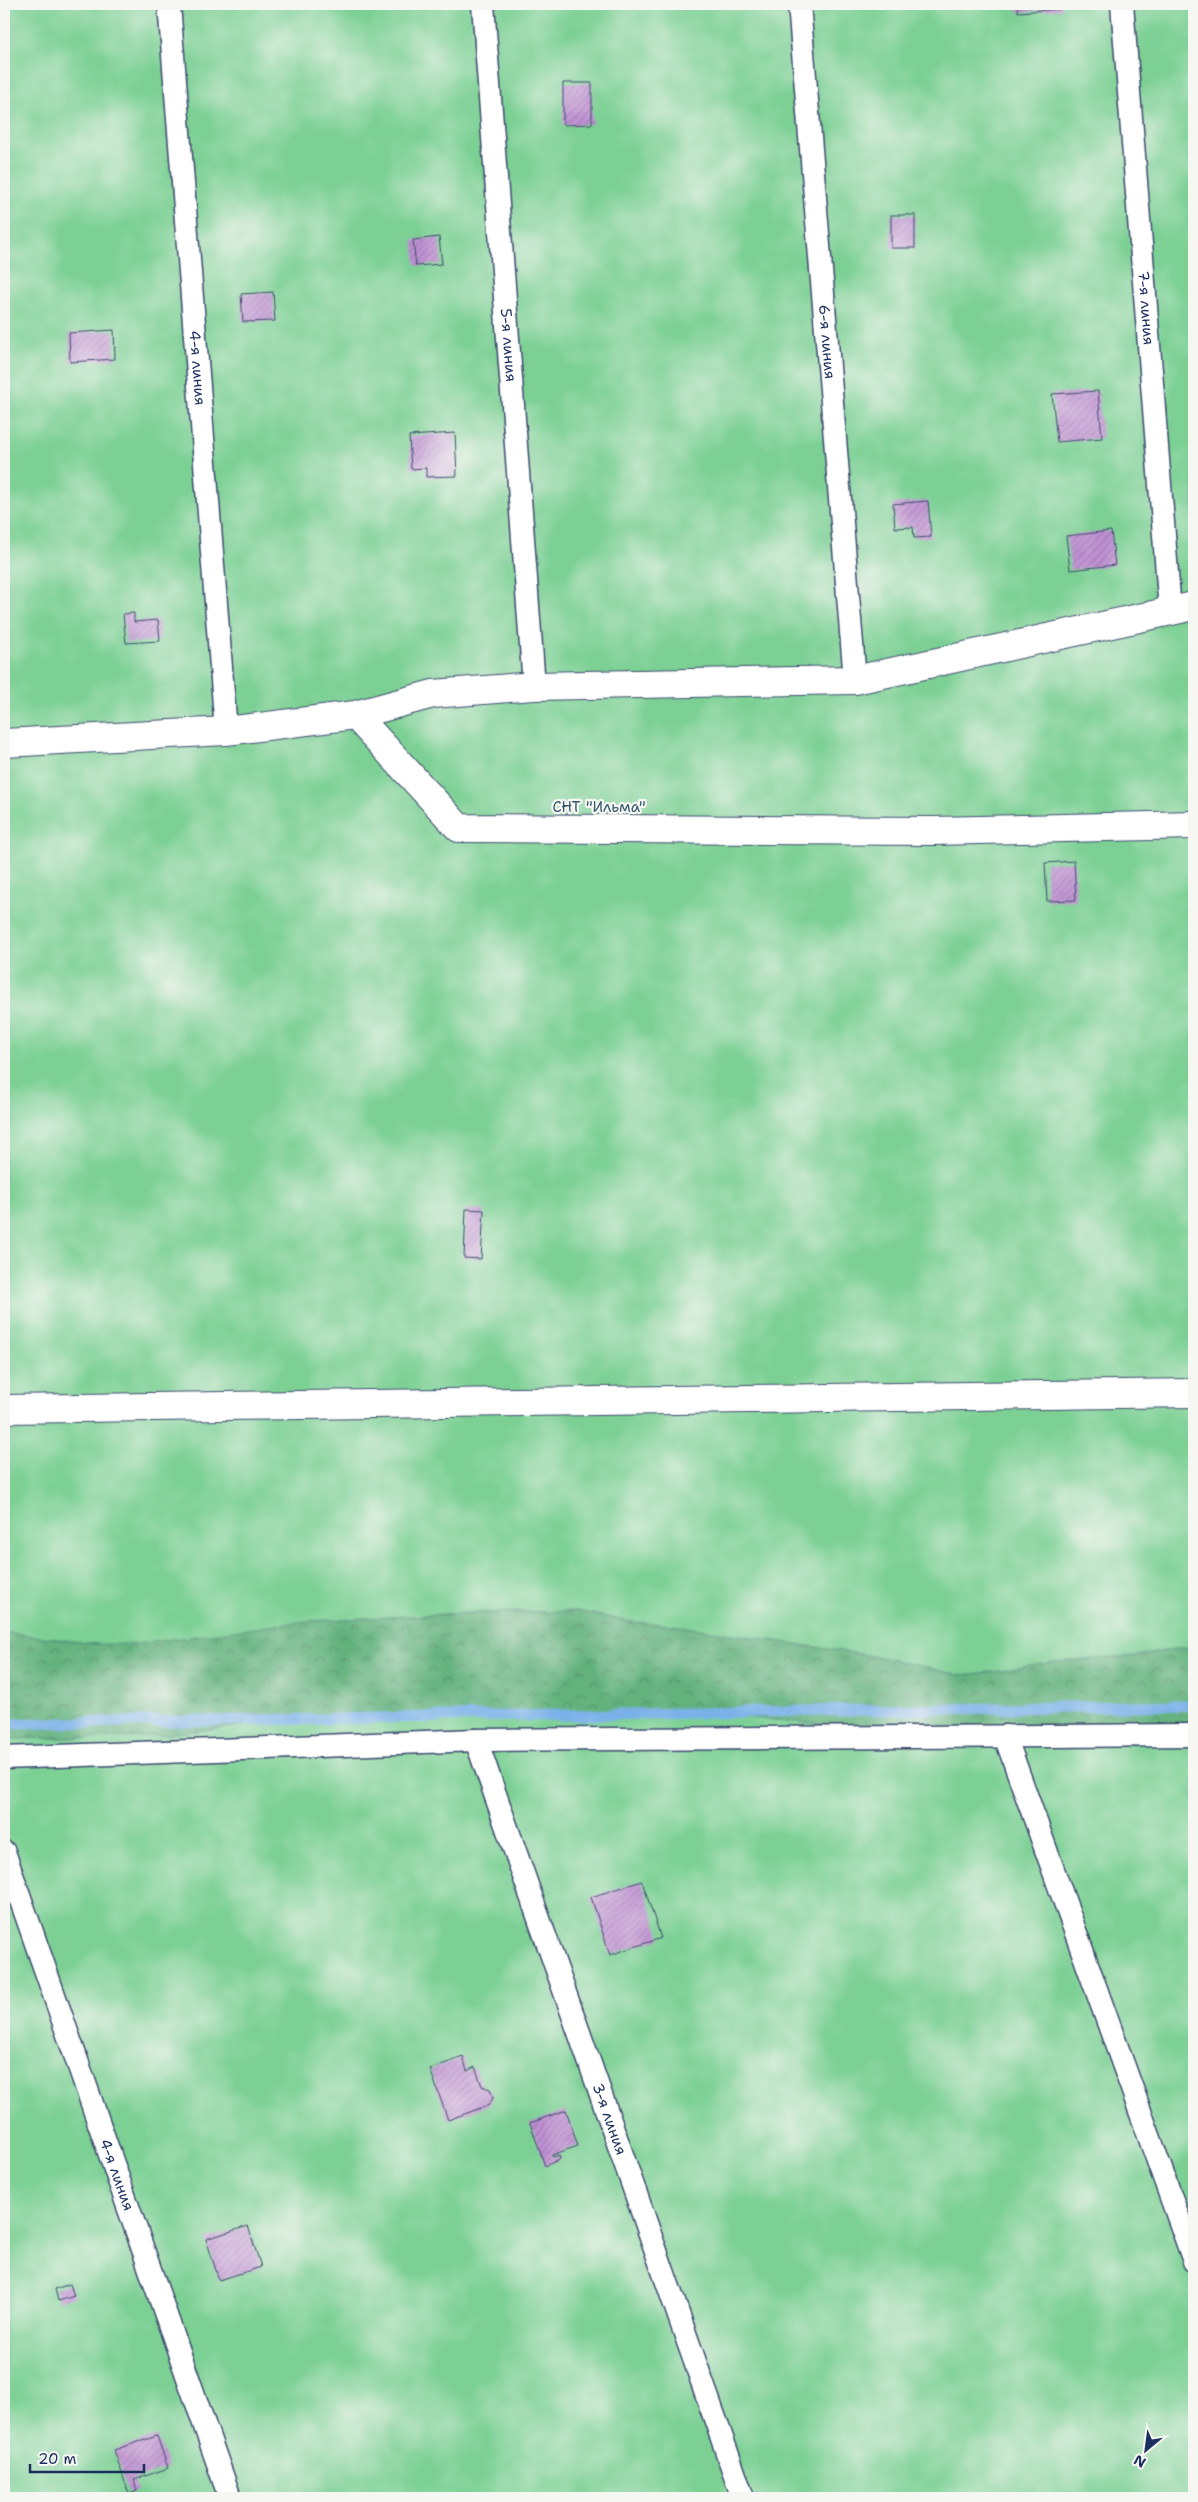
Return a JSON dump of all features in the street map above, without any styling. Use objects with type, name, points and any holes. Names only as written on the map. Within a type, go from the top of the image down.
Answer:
[{"type":"street","points":[[4,743],[226,731],[355,715],[433,694],[534,686],[856,680],[1182,609]]},
{"type":"street","points":[[355,715],[459,828],[933,831],[1194,825]]},
{"type":"street","points":[[4,1409],[1194,1392]]},
{"type":"lane","name":"4-я линия","points":[[169,4],[226,731]]},
{"type":"lane","name":"5-я линия","points":[[482,4],[534,686]]},
{"type":"lane","name":"6-я линия","points":[[800,4],[856,680]]},
{"type":"lane","name":"7-я линия","points":[[1122,4],[1182,609]]},
{"type":"lane","points":[[4,1758],[476,1740],[1194,1735]]},
{"type":"lane","points":[[1005,1736],[1194,2261]]},
{"type":"lane","name":"3-я линия","points":[[476,1740],[743,2498]]},
{"type":"lane","name":"4-я линия","points":[[4,1852],[230,2498]]},
{"type":"green space","name":"СНТ \"Ильма\"","points":[[4,4],[1194,4],[1194,1646],[1135,1656],[1052,1662],[1001,1671],[958,1675],[886,1658],[674,1625],[632,1622],[577,1611],[466,1613],[306,1621],[137,1644],[96,1644],[4,1632]]},
{"type":"green space","points":[[577,1611],[632,1622],[674,1625],[886,1658],[958,1675],[1001,1671],[1052,1662],[1135,1656],[1194,1646],[1194,1724],[924,1731],[887,1725],[842,1726],[662,1710],[627,1714],[505,1720],[396,1717],[358,1713],[322,1720],[283,1721],[144,1737],[4,1739],[4,1632],[96,1644],[306,1621],[466,1613]]},
{"type":"green space","points":[[662,1710],[842,1726],[887,1725],[924,1731],[1194,1724],[1194,2498],[4,2498],[4,1739],[144,1737],[283,1721],[322,1720],[357,1713],[396,1717],[505,1720],[627,1714]]},
{"type":"building","points":[[1017,4],[1062,4],[1062,9],[1018,12]]},
{"type":"building","points":[[563,83],[592,83],[592,124],[563,125]]},
{"type":"building","points":[[891,215],[915,215],[915,248],[891,248]]},
{"type":"building","points":[[439,237],[442,264],[416,266],[413,240]]},
{"type":"building","points":[[273,292],[275,321],[243,322],[241,294]]},
{"type":"building","points":[[114,330],[115,359],[70,362],[69,333]]},
{"type":"building","points":[[1098,391],[1102,438],[1057,442],[1052,394]]},
{"type":"building","points":[[455,433],[457,476],[426,477],[426,468],[411,469],[409,436]]},
{"type":"building","points":[[928,501],[931,537],[914,538],[913,527],[895,528],[893,504]]},
{"type":"building","points":[[1111,531],[1115,565],[1070,570],[1066,536]]},
{"type":"building","points":[[134,613],[134,622],[158,620],[160,641],[126,643],[123,614]]},
{"type":"building","points":[[1074,861],[1076,900],[1047,901],[1045,863]]},
{"type":"building","points":[[466,1209],[484,1210],[481,1259],[464,1258]]},
{"type":"building","points":[[642,1881],[661,1938],[610,1955],[591,1897]]},
{"type":"building","points":[[463,2057],[467,2071],[475,2067],[482,2086],[490,2089],[493,2098],[489,2105],[448,2120],[430,2069]]},
{"type":"building","points":[[566,2110],[578,2146],[552,2155],[553,2157],[559,2155],[560,2159],[545,2166],[530,2123]]},
{"type":"building","points":[[248,2226],[261,2267],[219,2280],[206,2239]]},
{"type":"building","points":[[70,2284],[74,2296],[58,2301],[55,2289]]},
{"type":"building","points":[[157,2436],[168,2468],[134,2480],[137,2491],[129,2494],[114,2450]]},
{"type":"waterway","points":[[4,1724],[1194,1705]]}]
